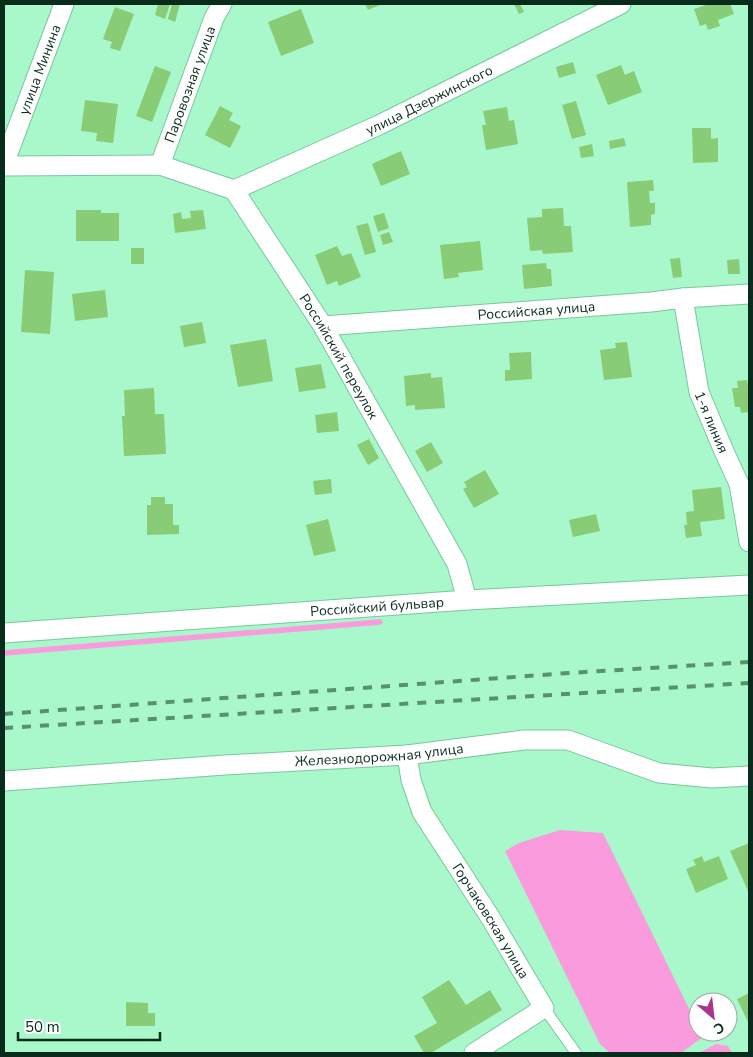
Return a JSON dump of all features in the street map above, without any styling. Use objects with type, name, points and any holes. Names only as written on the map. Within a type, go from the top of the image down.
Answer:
[{"type":"street","name":"улица Минина","points":[[4,165],[64,4]]},
{"type":"street","name":"Паровозная улица","points":[[160,165],[214,18],[222,4]]},
{"type":"street","name":"улица Дзержинского","points":[[234,190],[379,125],[621,4]]},
{"type":"street","points":[[4,165],[160,165],[234,190]]},
{"type":"street","name":"Российский переулок","points":[[234,190],[323,326],[457,564],[468,600]]},
{"type":"street","name":"Российская улица","points":[[323,326],[749,294]]},
{"type":"street","name":"1-я линия","points":[[683,298],[699,392],[739,484],[749,542]]},
{"type":"street","name":"Российский бульвар","points":[[4,633],[468,600],[749,585]]},
{"type":"street","name":"Железнодорожная улица","points":[[4,781],[225,765],[407,755],[524,740],[568,740],[659,773],[712,778],[749,776]]},
{"type":"street","name":"Горчаковская улица","points":[[407,755],[411,780],[422,812],[490,918],[544,1008]]},
{"type":"street","points":[[474,1053],[544,1008]]},
{"type":"lane","points":[[544,1008],[576,1053]]},
{"type":"shaded area","points":[[560,830],[603,833],[688,1007],[688,1042],[696,1042],[681,1053],[610,1053],[600,1044],[505,851],[519,843]]},
{"type":"shaded area","points":[[716,1044],[728,1046],[732,1053],[699,1053]]},
{"type":"building","points":[[158,4],[170,4],[165,19],[155,15]]},
{"type":"building","points":[[172,4],[180,4],[175,22],[168,19]]},
{"type":"building","points":[[365,4],[382,4],[368,10]]},
{"type":"building","points":[[514,4],[520,4],[524,12],[519,14]]},
{"type":"building","points":[[709,4],[730,4],[734,14],[718,20],[720,26],[708,30],[706,24],[700,26],[694,9]]},
{"type":"building","points":[[115,7],[134,14],[120,51],[110,48],[112,42],[103,39]]},
{"type":"building","points":[[301,9],[314,43],[281,56],[268,22]]},
{"type":"building","points":[[573,62],[576,73],[559,78],[556,67]]},
{"type":"building","points":[[621,65],[625,75],[634,71],[642,92],[608,105],[596,75]]},
{"type":"building","points":[[155,66],[171,72],[152,122],[136,116]]},
{"type":"building","points":[[85,100],[118,104],[113,143],[96,141],[97,133],[81,131]]},
{"type":"building","points":[[576,101],[586,135],[572,139],[562,105]]},
{"type":"building","points":[[220,106],[233,113],[229,120],[241,126],[230,148],[205,135]]},
{"type":"building","points":[[507,107],[509,121],[514,120],[518,144],[486,150],[482,125],[486,125],[483,111]]},
{"type":"building","points":[[692,128],[711,128],[711,139],[718,138],[718,162],[693,163]]},
{"type":"building","points":[[624,138],[626,146],[610,149],[609,141]]},
{"type":"building","points":[[592,144],[594,156],[581,158],[579,147]]},
{"type":"building","points":[[401,151],[410,174],[381,186],[372,164]]},
{"type":"building","points":[[653,180],[654,191],[649,191],[650,203],[655,203],[655,214],[651,215],[651,225],[630,227],[627,182]]},
{"type":"building","points":[[563,208],[564,226],[571,226],[573,252],[543,254],[542,250],[530,251],[527,218],[542,217],[542,209]]},
{"type":"building","points":[[76,210],[101,210],[101,213],[119,213],[119,241],[76,241]]},
{"type":"building","points":[[203,210],[206,229],[175,233],[173,214],[181,212],[182,219],[191,218],[190,211]]},
{"type":"building","points":[[384,213],[389,228],[378,232],[373,216]]},
{"type":"building","points":[[368,223],[376,252],[365,255],[356,226]]},
{"type":"building","points":[[389,232],[393,242],[383,245],[380,235]]},
{"type":"building","points":[[480,241],[483,270],[458,273],[459,277],[444,279],[440,245]]},
{"type":"building","points":[[337,246],[342,256],[351,253],[361,277],[339,286],[337,281],[327,285],[315,255]]},
{"type":"building","points":[[131,248],[144,248],[144,264],[131,264]]},
{"type":"building","points":[[680,258],[682,277],[673,278],[670,259]]},
{"type":"building","points":[[739,259],[740,274],[728,274],[727,260]]},
{"type":"building","points":[[546,263],[547,269],[551,269],[552,286],[524,289],[522,265]]},
{"type":"building","points":[[25,270],[54,272],[50,334],[21,332]]},
{"type":"building","points":[[105,290],[108,317],[75,321],[72,294]]},
{"type":"building","points":[[202,322],[206,343],[184,347],[180,326]]},
{"type":"building","points":[[266,339],[273,381],[238,387],[230,345]]},
{"type":"building","points":[[627,342],[632,377],[604,380],[600,350],[616,348],[615,343]]},
{"type":"building","points":[[531,352],[532,379],[505,381],[505,370],[510,370],[509,353]]},
{"type":"building","points":[[321,364],[326,388],[299,392],[295,368]]},
{"type":"building","points":[[431,373],[431,378],[442,377],[445,408],[415,410],[415,405],[406,406],[404,376]]},
{"type":"building","points":[[747,380],[749,386],[749,412],[741,413],[740,407],[735,407],[732,388],[738,388],[737,381]]},
{"type":"building","points":[[154,388],[155,414],[164,414],[166,454],[124,456],[122,416],[125,416],[124,390]]},
{"type":"building","points":[[337,412],[339,431],[317,433],[315,415]]},
{"type":"building","points":[[369,439],[379,458],[368,465],[357,445]]},
{"type":"building","points":[[431,442],[443,463],[427,472],[415,451]]},
{"type":"building","points":[[485,470],[499,494],[474,508],[463,489],[467,487],[464,482]]},
{"type":"building","points":[[331,479],[332,493],[315,495],[313,481]]},
{"type":"building","points":[[721,487],[725,519],[700,522],[702,536],[686,538],[684,525],[687,525],[686,512],[694,511],[692,490]]},
{"type":"building","points":[[151,497],[165,497],[165,504],[173,504],[173,525],[179,525],[179,534],[147,535],[147,505],[151,505]]},
{"type":"building","points":[[596,514],[600,531],[573,537],[569,520]]},
{"type":"building","points":[[328,519],[336,551],[314,556],[306,525]]},
{"type":"building","points":[[749,843],[749,893],[730,851]]},
{"type":"building","points":[[702,856],[704,862],[719,856],[728,879],[696,893],[686,869],[696,865],[693,860]]},
{"type":"building","points":[[449,980],[466,1005],[490,990],[502,1010],[431,1053],[424,1053],[414,1036],[437,1023],[422,997]]},
{"type":"building","points":[[749,993],[749,1024],[738,1001],[738,998]]},
{"type":"building","points":[[126,1002],[148,1003],[148,1013],[155,1013],[155,1026],[126,1026]]},
{"type":"waterway","points":[[4,653],[380,622]]},
{"type":"railway","points":[[4,714],[569,673],[749,662]]},
{"type":"railway","points":[[4,728],[749,683]]}]
